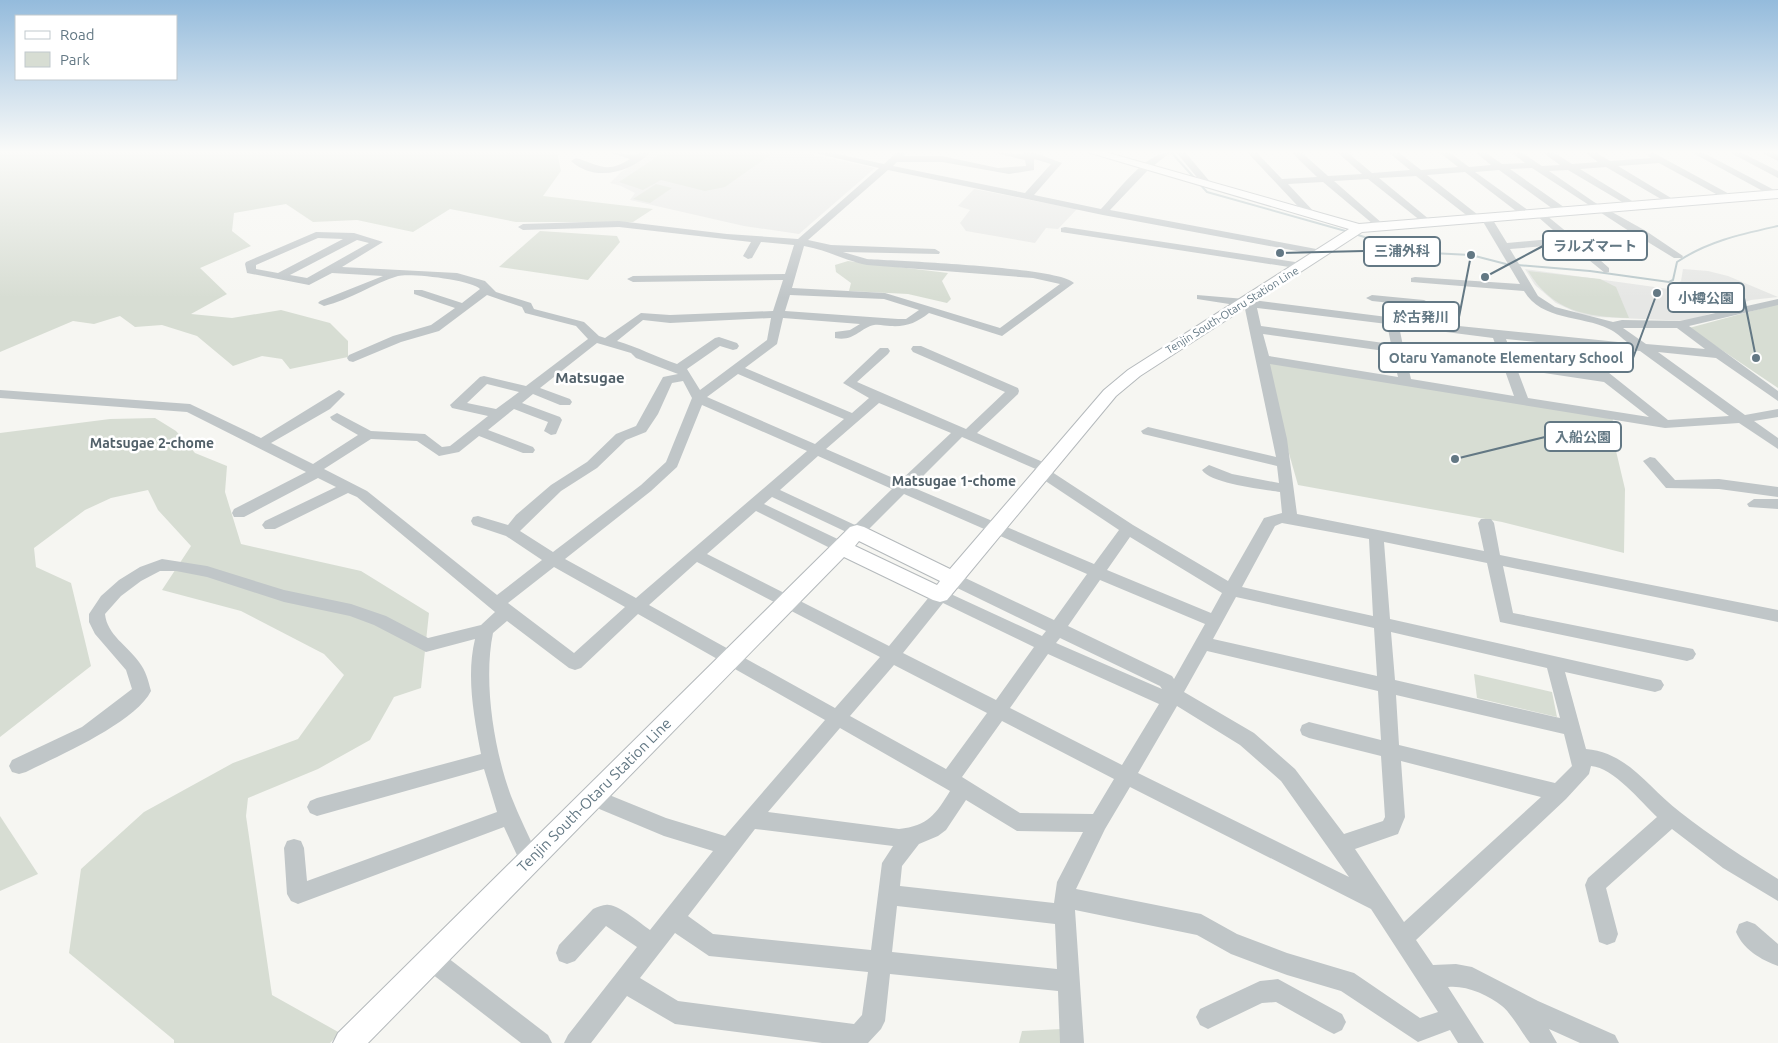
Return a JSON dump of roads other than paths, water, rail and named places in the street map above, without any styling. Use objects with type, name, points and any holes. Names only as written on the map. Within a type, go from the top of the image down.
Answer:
[{"type":"main road","points":[[1263,201],[1312,215],[1355,231]]},
{"type":"main road","name":"Tenjin South-Otaru Station Line","points":[[940,595],[1110,393],[1134,373],[1355,231],[1379,226],[1700,201]]},
{"type":"main road","points":[[849,540],[953,579]]},
{"type":"main road","points":[[849,540],[940,595]]},
{"type":"main road","name":"Tenjin South-Otaru Station Line","points":[[348,1043],[529,859],[789,602],[849,540]]},
{"type":"street","points":[[529,859],[500,795],[492,759],[480,678],[485,630],[502,608],[553,559],[646,488],[672,464],[698,398],[773,341],[778,314],[800,242],[847,201]]},
{"type":"street","points":[[1050,201],[1193,230],[1323,253]]},
{"type":"street","points":[[1103,212],[1114,201]]},
{"type":"street","points":[[1298,201],[1312,215]]},
{"type":"street","points":[[1350,201],[1379,226]]},
{"type":"street","points":[[1401,201],[1426,222]]},
{"type":"street","points":[[1457,201],[1483,219],[1503,247],[1534,298],[1551,309],[1614,326],[1778,445]]},
{"type":"street","points":[[1508,201],[1528,215]]},
{"type":"street","points":[[1548,201],[1564,212]]},
{"type":"street","points":[[1588,201],[1678,256]]},
{"type":"street","points":[[1625,201],[1634,206]]},
{"type":"street","points":[[1669,201],[1673,203]]},
{"type":"street","points":[[1541,214],[1606,270]]},
{"type":"street","points":[[523,227],[619,224],[756,240],[800,242],[828,248],[935,252]]},
{"type":"street","points":[[1065,230],[1302,266]]},
{"type":"street","points":[[1180,248],[1193,230]]},
{"type":"street","points":[[1503,247],[1642,234]]},
{"type":"street","points":[[316,235],[354,236],[378,242],[332,270],[309,282],[251,272],[250,264],[316,235]]},
{"type":"street","points":[[278,277],[354,236]]},
{"type":"street","points":[[748,256],[756,240]]},
{"type":"street","points":[[786,291],[885,296],[1002,332],[1068,283],[1059,279],[1032,275],[867,262],[847,258],[828,248]]},
{"type":"street","points":[[332,270],[458,276],[481,283],[486,290],[506,300],[527,306],[529,311],[580,324],[602,340],[635,350],[640,355],[682,373],[698,398],[996,529],[1214,621]]},
{"type":"street","points":[[324,303],[398,273]]},
{"type":"street","points":[[633,279],[790,277]]},
{"type":"street","points":[[1415,280],[1528,288]]},
{"type":"street","points":[[353,358],[397,339],[435,328],[486,290]]},
{"type":"street","points":[[418,292],[464,307]]},
{"type":"street","points":[[1201,297],[1498,335],[1718,354]]},
{"type":"street","points":[[1372,298],[1424,303],[1436,327]]},
{"type":"street","points":[[1245,302],[1250,308],[1256,329],[1288,488],[1290,518]]},
{"type":"street","points":[[1614,326],[1622,324],[1680,325],[1778,302]]},
{"type":"street","points":[[410,422],[420,437],[439,452],[454,448],[531,390],[602,340],[641,316],[678,319],[778,314],[909,322],[928,309]]},
{"type":"street","points":[[839,335],[853,333],[872,321]]},
{"type":"street","points":[[1392,322],[1406,381]]},
{"type":"street","points":[[1680,325],[1778,396]]},
{"type":"street","points":[[1256,329],[1605,378]]},
{"type":"street","points":[[1498,335],[1522,400]]},
{"type":"street","points":[[1562,341],[1605,378],[1665,424]]},
{"type":"street","points":[[511,532],[521,519],[556,488],[592,465],[621,437],[641,429],[651,414],[667,380],[682,373],[719,342],[733,346]]},
{"type":"street","points":[[849,540],[903,487],[1013,391],[917,349]]},
{"type":"street","points":[[884,351],[850,383],[876,398],[964,432],[1045,471],[1128,529],[1230,590],[1655,685]]},
{"type":"street","points":[[1262,359],[1522,400],[1628,420],[1665,424],[1742,419],[1778,413]]},
{"type":"street","points":[[737,370],[853,418]]},
{"type":"street","points":[[499,414],[457,405],[484,380],[531,390],[565,402]]},
{"type":"street","points":[[0,394],[190,408],[362,494],[502,608],[575,663],[638,605],[876,398]]},
{"type":"street","points":[[260,444],[325,406],[339,394]]},
{"type":"street","points":[[512,404],[555,420],[551,431]]},
{"type":"street","points":[[337,417],[368,435],[420,437]]},
{"type":"street","points":[[478,431],[528,450]]},
{"type":"street","points":[[1148,431],[1283,463]]},
{"type":"street","points":[[239,514],[316,471],[368,435]]},
{"type":"street","points":[[1650,461],[1671,485],[1719,484],[1778,492]]},
{"type":"street","points":[[1209,470],[1229,478],[1288,488]]},
{"type":"street","points":[[270,525],[348,487]]},
{"type":"street","points":[[770,490],[849,540]]},
{"type":"street","points":[[753,504],[849,540]]},
{"type":"street","points":[[1754,504],[1778,504]]},
{"type":"street","points":[[1072,1043],[1064,906],[1067,882],[1098,823],[1174,695],[1269,522],[1281,518],[1290,518],[1778,616]]},
{"type":"street","points":[[478,521],[511,532],[553,559],[956,784],[1017,822],[1098,823]]},
{"type":"street","points":[[1486,523],[1506,618],[1687,654]]},
{"type":"street","points":[[623,981],[675,1012],[858,1036],[873,1021],[892,863],[912,838],[939,825],[956,784],[999,711],[1128,529]]},
{"type":"street","points":[[1340,845],[1391,828],[1395,817],[1376,535]]},
{"type":"street","points":[[696,555],[1126,776],[1380,903]]},
{"type":"street","points":[[19,766],[89,732],[123,708],[142,691],[137,673],[103,634],[98,622],[97,613],[109,597],[144,571],[156,566],[163,565],[195,570],[285,596],[350,610],[400,629],[426,645],[485,630]]},
{"type":"street","points":[[953,579],[1166,681],[1174,695],[1229,726],[1288,775],[1380,903],[1472,1043]]},
{"type":"street","points":[[576,1043],[728,846],[836,717],[891,656],[940,595],[1045,646],[1160,697],[1174,695]]},
{"type":"street","points":[[1202,643],[1570,728]]},
{"type":"street","points":[[1403,938],[1560,793],[1582,768],[1554,663]]},
{"type":"street","points":[[1309,730],[1560,793]]},
{"type":"street","points":[[1580,756],[1603,759],[1617,768],[1671,817],[1730,861],[1778,891]]},
{"type":"street","points":[[317,807],[492,759]]},
{"type":"street","points":[[592,797],[664,827],[728,846]]},
{"type":"street","points":[[294,848],[298,894],[510,816]]},
{"type":"street","points":[[1608,934],[1595,885],[1671,817]]},
{"type":"street","points":[[750,819],[898,838],[912,838]]},
{"type":"street","points":[[889,895],[1064,906],[1201,925],[1231,943],[1287,964],[1346,981],[1416,1036],[1455,1018]]},
{"type":"street","points":[[567,953],[600,916],[609,915],[652,944]]},
{"type":"street","points":[[672,918],[709,945],[1067,980]]},
{"type":"street","points":[[1747,932],[1769,952],[1778,955]]},
{"type":"street","points":[[431,959],[540,1043]]},
{"type":"street","points":[[1278,990],[1287,964]]},
{"type":"street","points":[[1429,977],[1456,975],[1472,978],[1587,1038],[1607,1043]]},
{"type":"street","points":[[1208,1017],[1260,992],[1278,990],[1334,1022]]},
{"type":"street","points":[[1507,997],[1545,1043]]},
{"type":"waterway","points":[[1238,201],[1349,232]]},
{"type":"waterway","points":[[1355,234],[1411,252],[1471,255],[1506,264],[1590,271],[1669,282],[1673,280],[1677,262],[1689,255],[1713,243],[1778,226]]},
{"type":"place","name":"三浦外科","points":[[1280,253]]},
{"type":"place","name":"於古発川","points":[[1471,255]]},
{"type":"place","name":"ラルズマート","points":[[1485,277]]},
{"type":"place","name":"Otaru Yamanote Elementary School","points":[[1657,293]]},
{"type":"place","name":"小樽公園","points":[[1756,358]]},
{"type":"place","name":"入船公園","points":[[1455,459]]},
{"type":"district","name":"Matsugae","points":[[590,377]]},
{"type":"district","name":"Matsugae 2-chome","points":[[152,443]]},
{"type":"district","name":"Matsugae 1-chome","points":[[954,481]]}]
